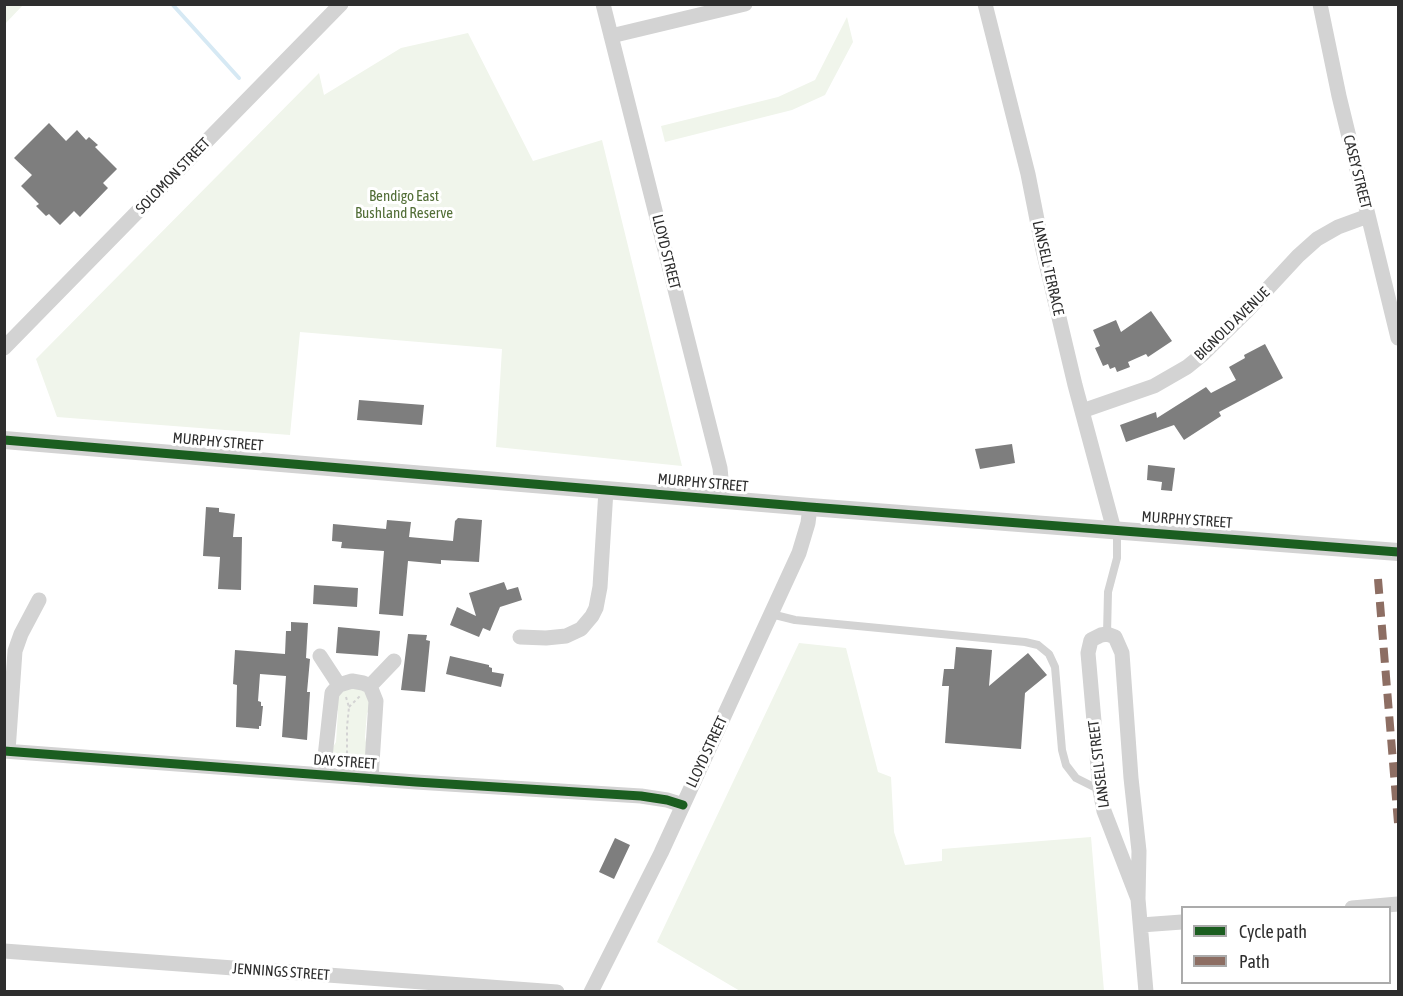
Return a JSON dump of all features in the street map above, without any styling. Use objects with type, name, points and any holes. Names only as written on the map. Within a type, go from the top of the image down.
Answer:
[{"type":"street","name":"SOLOMON STREET","points":[[4,348],[341,4]]},
{"type":"street","name":"LLOYD STREET","points":[[603,4],[720,468],[723,500]]},
{"type":"street","points":[[611,36],[745,4]]},
{"type":"street","name":"LANSELL TERRACE","points":[[985,4],[1026,165],[1043,250],[1082,411],[1115,530]]},
{"type":"street","name":"CASEY STREET","points":[[1320,4],[1339,96],[1398,333]]},
{"type":"street","name":"BIGNOLD AVENUE","points":[[1082,411],[1154,386],[1186,367],[1240,318],[1317,239],[1338,227],[1368,216]]},
{"type":"street","name":"MURPHY STREET","points":[[4,440],[810,507],[1398,552]]},
{"type":"street","points":[[520,636],[546,638],[566,636],[581,629],[592,616],[600,587],[606,490]]},
{"type":"street","name":"LLOYD STREET","points":[[591,992],[683,805],[799,553],[810,507]]},
{"type":"street","points":[[6,751],[15,651],[21,634],[39,600]]},
{"type":"street","name":"LANSELL STREET","points":[[1138,899],[1104,811],[1100,790],[1088,653],[1091,640],[1107,634],[1117,640],[1122,653],[1139,850],[1138,899],[1146,992]]},
{"type":"street","points":[[320,656],[339,685]]},
{"type":"street","points":[[370,686],[394,661]]},
{"type":"street","points":[[323,775],[330,697],[339,685],[352,681],[363,682],[370,686],[375,696],[370,779]]},
{"type":"street","name":"DAY STREET","points":[[6,751],[370,779],[641,796],[683,805]]},
{"type":"street","points":[[1375,906],[1398,904]]},
{"type":"street","points":[[1141,925],[1181,922]]},
{"type":"street","name":"JENNINGS STREET","points":[[4,951],[557,992]]},
{"type":"lane","points":[[1107,634],[1108,592],[1117,558],[1115,530]]},
{"type":"lane","points":[[771,614],[795,620],[1038,645],[1049,654],[1055,667],[1062,750],[1066,765],[1076,778],[1100,790]]},
{"type":"path","points":[[339,685],[349,707],[346,727],[348,777]]},
{"type":"green space","points":[[4,5],[23,5],[5,24]]},
{"type":"green space","points":[[847,17],[853,42],[825,95],[792,110],[665,142],[661,126],[778,97],[815,80]]},
{"type":"green space","name":"Bendigo East Bushland Reserve","points":[[468,33],[533,161],[602,140],[682,466],[496,447],[502,349],[300,332],[290,435],[57,417],[36,359],[319,73],[324,95],[401,48]]},
{"type":"green space","points":[[799,643],[846,648],[878,772],[891,777],[894,832],[905,865],[942,861],[942,849],[1091,837],[1104,991],[740,991],[657,942]]},
{"type":"green space","points":[[347,687],[365,690],[372,709],[367,713],[365,737],[368,752],[365,764],[362,765],[332,761],[330,752],[336,742],[338,711],[333,706],[335,699]]},
{"type":"building","points":[[49,123],[66,141],[77,130],[86,140],[89,137],[98,145],[95,147],[117,169],[103,183],[108,188],[80,217],[74,211],[60,225],[36,206],[39,204],[21,186],[32,175],[14,158]]},
{"type":"building","points":[[1151,311],[1172,341],[1148,357],[1146,354],[1128,362],[1130,367],[1117,372],[1115,367],[1110,369],[1108,364],[1103,366],[1095,348],[1100,346],[1093,330],[1116,320],[1121,332]]},
{"type":"building","points":[[1265,344],[1283,378],[1219,412],[1221,416],[1184,440],[1174,425],[1126,442],[1120,425],[1156,412],[1157,418],[1206,387],[1211,393],[1236,380],[1229,367],[1245,358],[1244,355]]},
{"type":"building","points":[[359,400],[424,405],[422,425],[357,420]]},
{"type":"building","points":[[1012,444],[1015,463],[980,469],[975,449]]},
{"type":"building","points":[[1148,465],[1175,468],[1172,491],[1161,490],[1162,482],[1147,480]]},
{"type":"building","points":[[206,507],[219,508],[219,512],[235,514],[233,537],[242,537],[241,590],[218,589],[220,557],[203,556]]},
{"type":"building","points":[[458,518],[482,520],[479,562],[441,560],[441,564],[408,561],[403,616],[379,614],[384,551],[341,548],[342,542],[332,541],[333,524],[386,529],[387,520],[411,522],[409,537],[453,541],[455,521]]},
{"type":"building","points":[[504,582],[507,590],[518,587],[522,600],[500,607],[490,631],[483,628],[479,637],[450,625],[457,607],[476,616],[469,593]]},
{"type":"building","points":[[314,585],[358,588],[357,607],[313,604]]},
{"type":"building","points":[[291,622],[308,623],[306,658],[310,659],[307,692],[310,692],[307,740],[282,737],[286,676],[260,674],[258,701],[263,706],[261,726],[259,729],[236,727],[237,685],[233,684],[235,650],[285,654],[286,631],[291,631]]},
{"type":"building","points":[[338,627],[380,631],[378,656],[336,653]]},
{"type":"building","points":[[408,634],[427,635],[426,640],[430,641],[425,692],[401,690]]},
{"type":"building","points":[[956,647],[992,650],[989,686],[1028,653],[1047,675],[1025,693],[1021,749],[945,743],[949,686],[942,686],[944,669],[954,669]]},
{"type":"building","points":[[450,656],[489,665],[492,672],[504,674],[501,687],[446,674]]},
{"type":"building","points":[[615,838],[630,845],[614,879],[599,872]]},
{"type":"waterway","points":[[172,4],[239,78]]},
{"type":"marked path","points":[[1378,579],[1398,823]]},
{"type":"cycle path","points":[[4,440],[810,507],[1398,552]]},
{"type":"cycle path","points":[[4,751],[416,782],[641,796],[683,805]]}]
